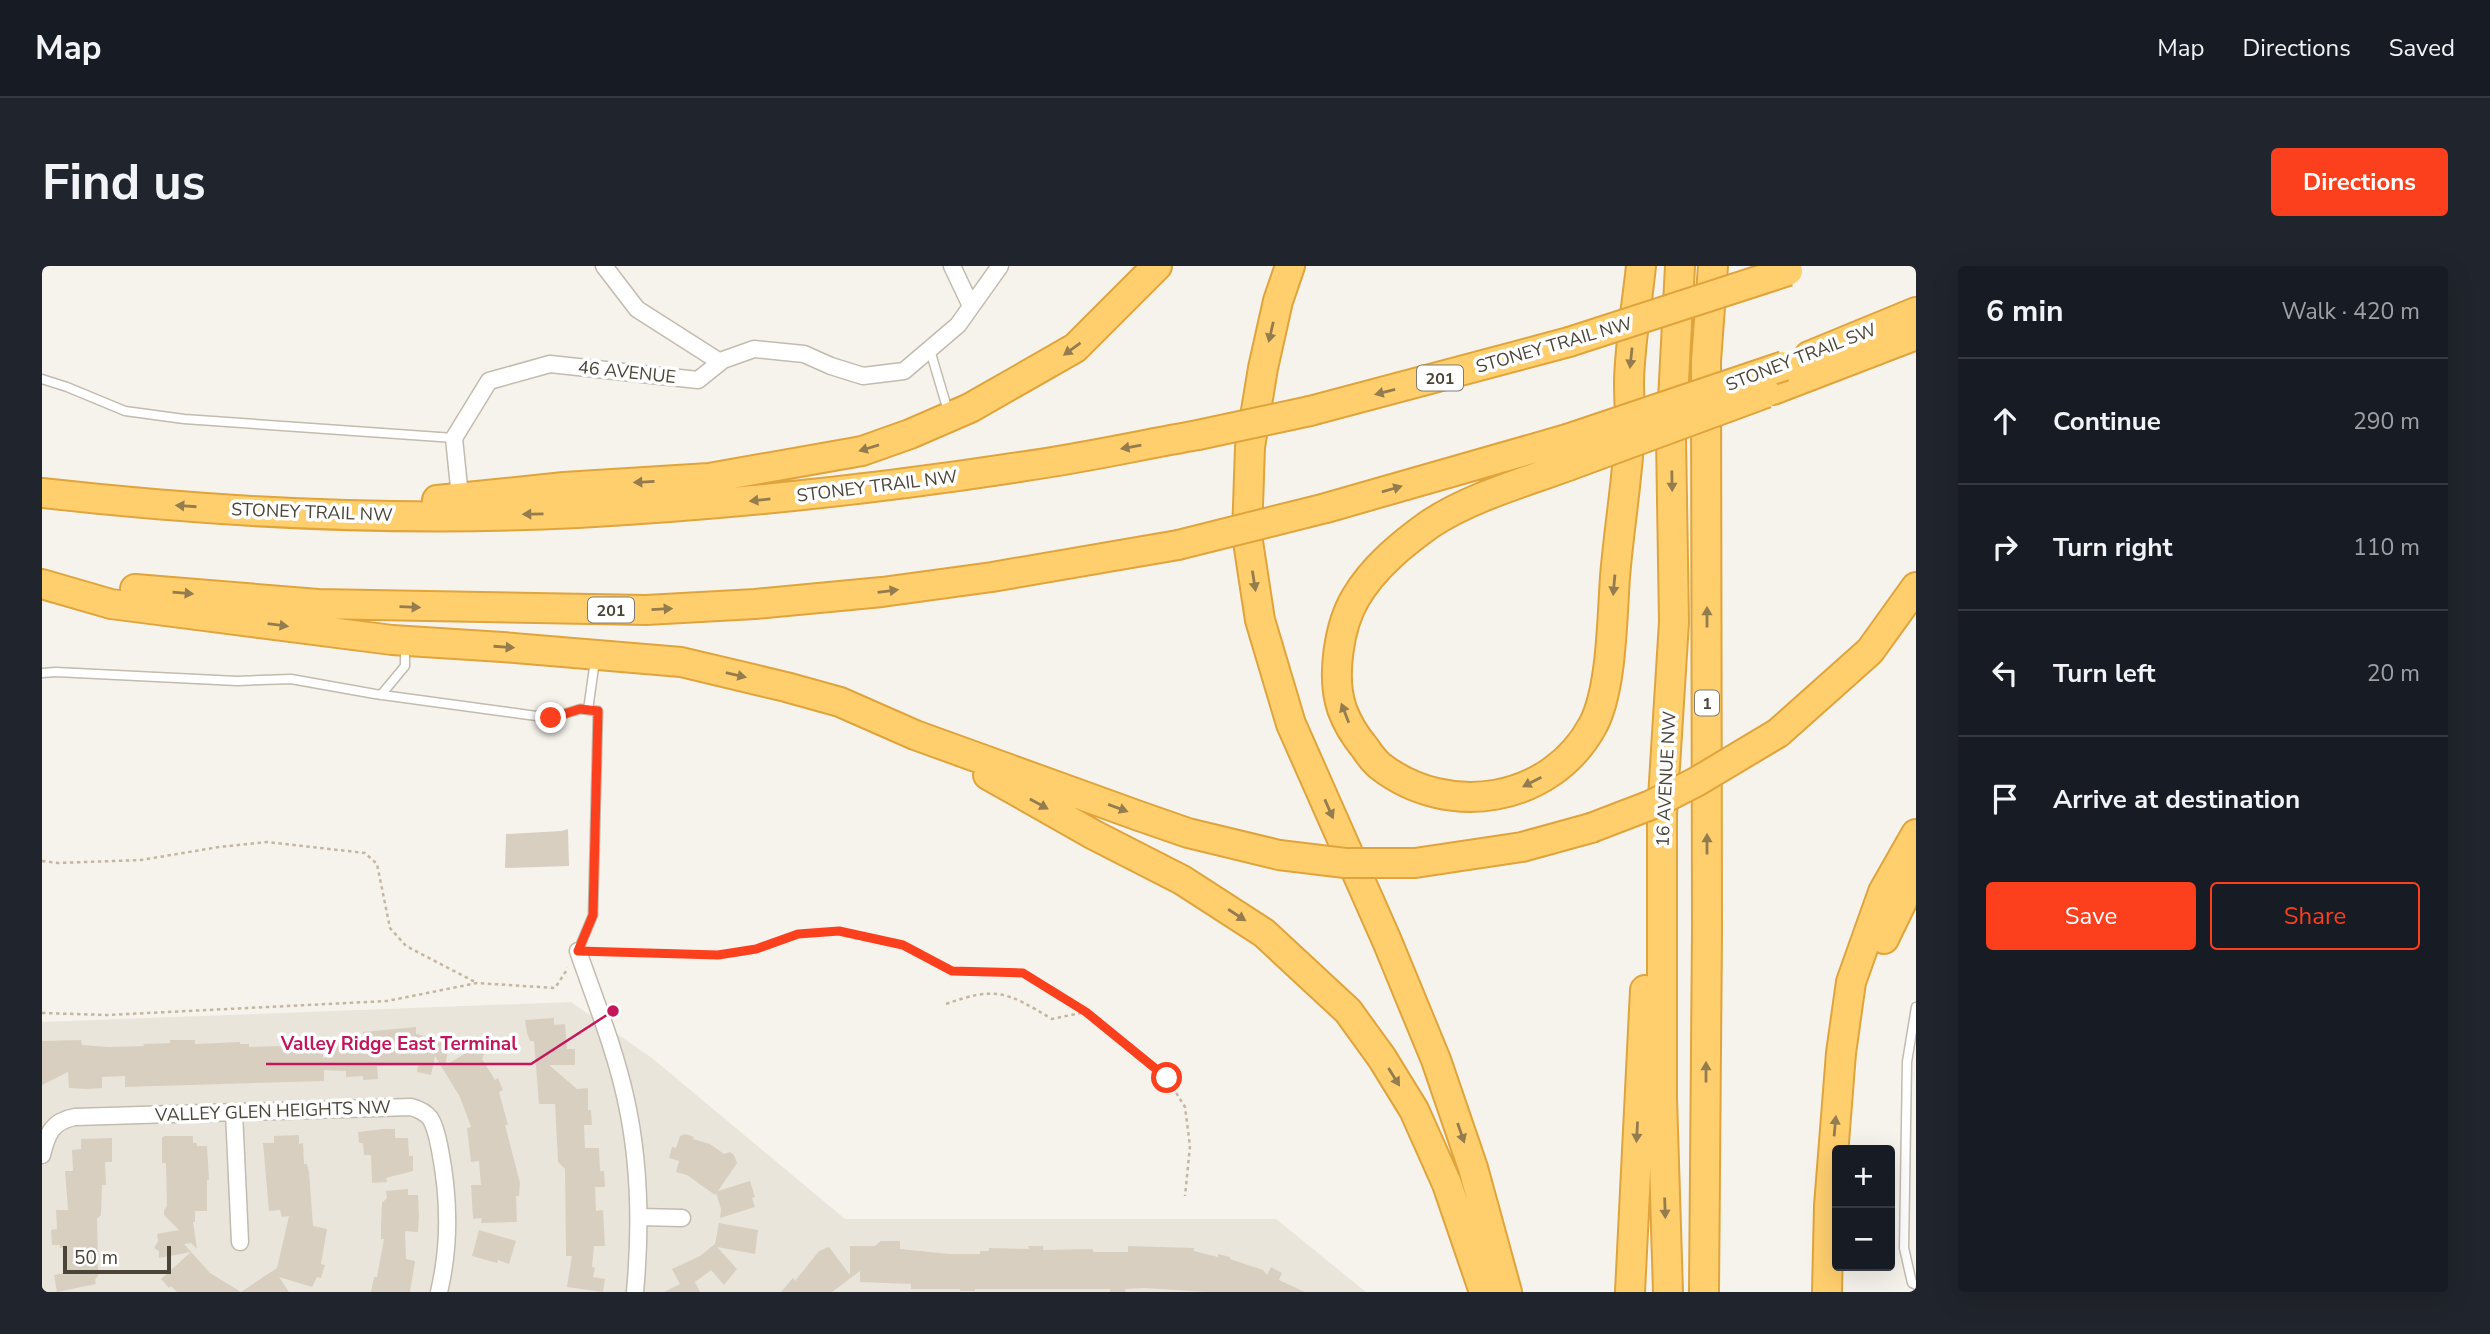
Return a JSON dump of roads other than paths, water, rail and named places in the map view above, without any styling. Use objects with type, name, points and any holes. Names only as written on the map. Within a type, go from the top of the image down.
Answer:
[{"type":"highway","points":[[1122,303],[1147,266]]},
{"type":"highway","points":[[327,515],[460,497],[709,478],[862,451],[949,417],[1012,385],[1075,348],[1157,266]]},
{"type":"highway","points":[[1290,266],[1278,301],[1263,368],[1250,447],[1247,535],[1260,620],[1291,724],[1387,941],[1436,1060],[1473,1168],[1507,1292]]},
{"type":"highway","points":[[1641,266],[1629,380],[1630,427],[1610,645],[1604,690],[1594,724],[1571,757],[1532,785],[1488,797],[1451,796],[1410,786],[1377,764],[1353,734],[1341,706],[1337,663],[1343,631],[1355,598],[1376,570],[1401,546],[1433,523],[1568,453],[1778,378],[1916,335]]},
{"type":"highway","name":"16 AVENUE NW","points":[[1668,1292],[1662,1098],[1662,814],[1674,622],[1671,438],[1680,266]]},
{"type":"highway","name":"1","points":[[1704,1292],[1707,930],[1706,361],[1713,266]]},
{"type":"highway","name":"STONEY TRAIL NW","points":[[42,493],[193,507],[327,515],[575,513],[748,501],[883,486],[1029,466],[1310,411],[1569,342],[1794,269]]},
{"type":"highway","name":"STONEY TRAIL SW","points":[[1568,453],[1686,401],[1778,378],[1916,312]]},
{"type":"highway","name":"201","points":[[42,576],[120,587],[318,604],[646,610],[755,604],[883,592],[992,577],[1178,545],[1568,453]]},
{"type":"highway","points":[[42,584],[111,604],[405,641],[681,662],[840,702],[915,735],[1188,833],[1279,855],[1345,863],[1415,863],[1522,847],[1591,828],[1651,805],[1696,782],[1778,733],[1870,651],[1916,587]]},
{"type":"highway","points":[[915,735],[1094,835],[1182,880],[1265,933],[1348,1011],[1382,1058],[1414,1110],[1447,1184],[1484,1292]]},
{"type":"highway","points":[[1827,1292],[1829,1206],[1841,1053],[1852,982],[1883,892],[1916,834]]},
{"type":"highway","points":[[1841,1053],[1882,943],[1916,873]]},
{"type":"highway","points":[[1630,1292],[1647,948],[1662,895]]},
{"type":"street","points":[[604,266],[636,309],[720,362]]},
{"type":"street","points":[[952,266],[971,306]]},
{"type":"street","name":"46 AVENUE","points":[[454,438],[489,381],[550,364],[698,380],[720,362],[754,349],[804,354],[863,376],[904,371],[958,325],[1000,266]]},
{"type":"street","points":[[454,438],[460,497]]},
{"type":"street","points":[[578,951],[604,1024],[626,1100],[636,1158],[639,1217],[635,1292]]},
{"type":"street","name":"VALLEY GLEN HEIGHTS NW","points":[[42,1155],[47,1135],[54,1125],[69,1118],[411,1107],[426,1114],[434,1125],[438,1140],[447,1210],[444,1267],[439,1292]]},
{"type":"street","points":[[234,1112],[240,1242]]},
{"type":"street","points":[[639,1217],[682,1218]]},
{"type":"lane","points":[[930,349],[949,417]]},
{"type":"lane","points":[[42,379],[125,411],[184,419],[454,438]]},
{"type":"lane","points":[[381,695],[405,666],[405,641]]},
{"type":"lane","points":[[588,710],[596,654]]},
{"type":"lane","points":[[42,673],[95,673],[237,681],[291,680],[551,718],[580,709],[598,711],[593,915],[578,951]]},
{"type":"lane","points":[[1916,1007],[1907,1062],[1904,1248],[1912,1283],[1916,1285]]},
{"type":"place","name":"Valley Ridge East Terminal","points":[[613,1011]]}]
